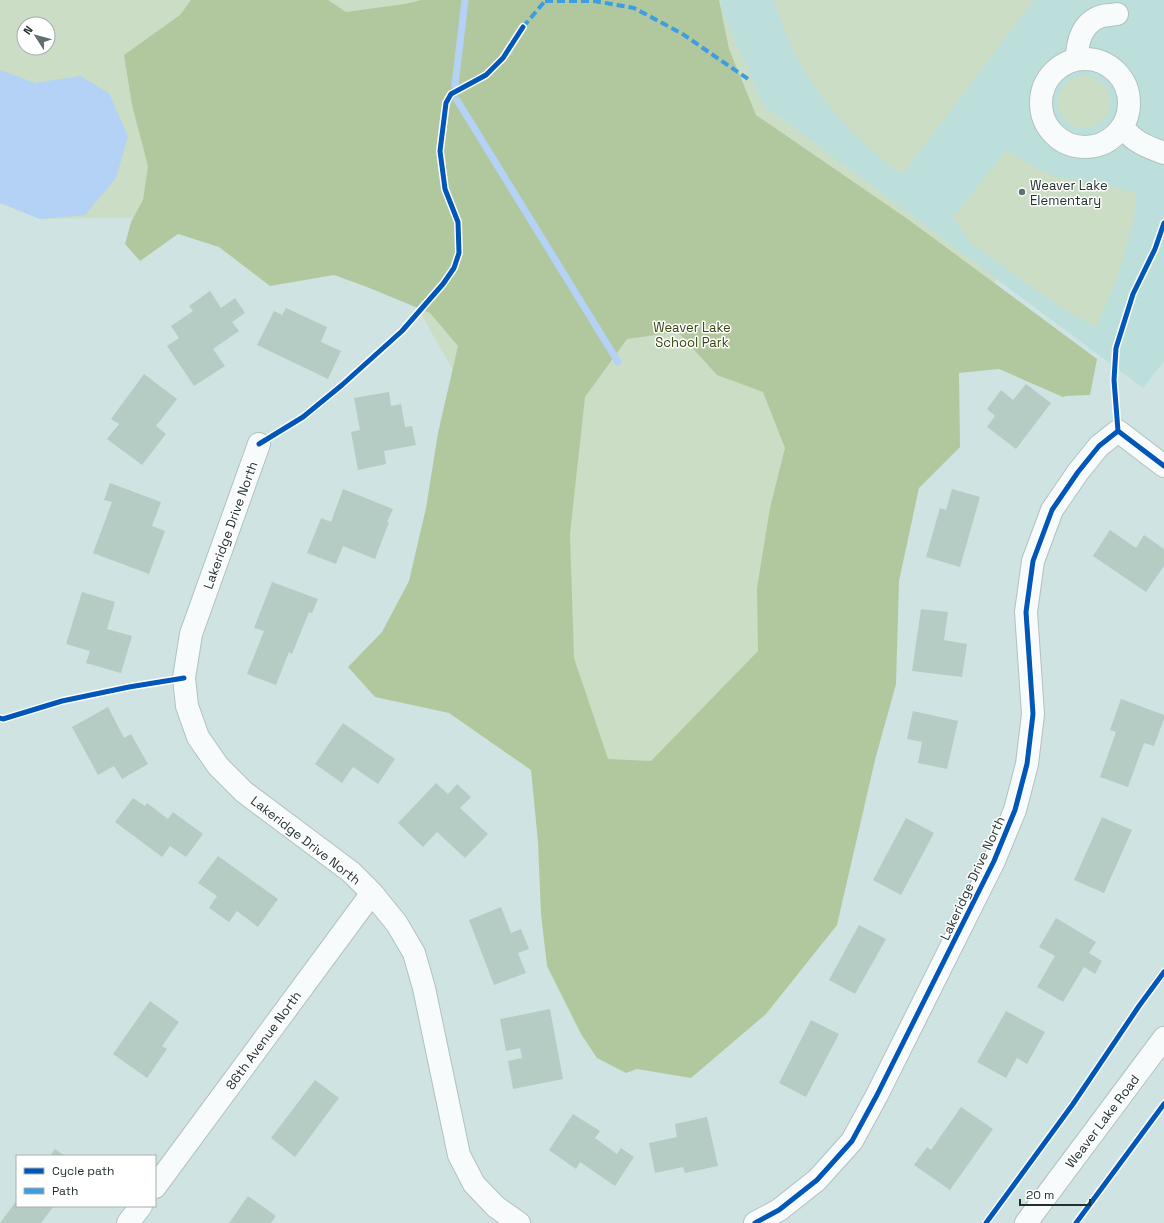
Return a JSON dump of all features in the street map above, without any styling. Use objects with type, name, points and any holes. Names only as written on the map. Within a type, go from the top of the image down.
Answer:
[{"type":"street","points":[[1077,59],[1077,46],[1081,34],[1087,26],[1101,16],[1117,14]]},
{"type":"street","points":[[1087,58],[1102,62],[1115,70],[1125,83],[1129,98],[1129,113],[1122,128],[1111,139],[1098,146],[1082,148],[1067,144],[1054,136],[1045,123],[1040,108],[1041,93],[1047,78],[1058,67],[1077,59],[1087,58]]},
{"type":"street","points":[[1122,128],[1133,139],[1164,153]]},
{"type":"street","name":"Lakeridge Drive North","points":[[755,1223],[779,1210],[817,1180],[852,1141],[877,1095],[994,861],[1015,810],[1027,764],[1033,714],[1026,612],[1033,561],[1052,510],[1082,467],[1099,446],[1118,431],[1164,466]]},
{"type":"street","name":"Lakeridge Drive North","points":[[259,444],[191,634],[184,678],[187,706],[198,737],[218,766],[244,792],[351,872],[372,893],[397,924],[414,953],[424,988],[459,1155],[474,1184],[496,1207],[519,1223]]},
{"type":"street","name":"86th Avenue North","points":[[156,1186],[372,893]]},
{"type":"street","name":"Weaver Lake Road","points":[[1026,1223],[1164,1038]]},
{"type":"street","points":[[128,1223],[140,1207]]},
{"type":"shaded area","name":"Weaver Lake Elementary","points":[[720,0],[1164,0],[1164,361],[1143,388],[763,105],[721,9]]},
{"type":"green space","name":"Weaver Lake School Park","points":[[0,0],[720,0],[721,8],[763,105],[997,279],[911,393],[740,892],[418,663],[528,504],[311,118],[164,217],[40,219],[0,203]]},
{"type":"green space","name":"Weaver Lake School Park","points":[[191,0],[328,0],[346,12],[405,4],[421,0],[719,0],[729,49],[756,115],[909,220],[1097,359],[1090,395],[1063,397],[999,369],[959,373],[960,447],[919,488],[899,581],[896,684],[875,760],[837,925],[766,1014],[691,1078],[637,1069],[626,1073],[597,1058],[581,1034],[547,966],[541,914],[538,842],[531,770],[449,713],[375,697],[348,667],[382,632],[409,581],[426,508],[438,433],[458,346],[430,313],[334,275],[270,286],[219,247],[178,234],[140,261],[125,244],[131,222],[143,200],[148,166],[132,105],[124,55],[180,15]],"holes":[[[678,332],[717,375],[763,392],[785,448],[770,508],[757,588],[758,651],[651,761],[608,759],[574,658],[570,534],[585,397],[627,339]]]},
{"type":"green space","points":[[774,0],[1034,0],[902,175],[858,137],[839,118],[823,98],[796,54],[784,28]]},
{"type":"green space","points":[[1079,76],[1089,76],[1103,83],[1110,97],[1110,107],[1103,121],[1089,128],[1079,128],[1069,124],[1062,117],[1058,107],[1058,97],[1062,87],[1069,80]]},
{"type":"green space","points":[[1006,151],[1052,176],[1136,193],[1134,217],[1117,278],[1096,328],[1053,302],[970,242],[953,218]]},
{"type":"water","points":[[0,70],[35,83],[80,76],[109,93],[128,136],[116,178],[85,215],[40,219],[0,203]]},
{"type":"building","points":[[210,291],[221,308],[235,298],[245,313],[232,322],[239,331],[213,349],[225,366],[194,386],[167,346],[179,338],[171,326],[193,311],[189,306]]},
{"type":"building","points":[[286,308],[327,327],[321,342],[341,351],[328,379],[257,345],[274,311],[282,315]]},
{"type":"building","points":[[144,374],[177,399],[156,426],[166,434],[142,465],[107,439],[119,424],[111,419]]},
{"type":"building","points":[[1026,384],[1051,403],[1016,449],[987,427],[995,416],[987,409],[1001,390],[1013,400]]},
{"type":"building","points":[[389,392],[391,406],[401,404],[405,427],[412,426],[416,445],[384,451],[386,464],[358,470],[351,432],[360,430],[354,398]]},
{"type":"building","points":[[110,483],[161,502],[152,526],[165,531],[149,574],[93,553],[112,502],[104,500]]},
{"type":"building","points":[[343,489],[393,509],[387,522],[389,522],[375,559],[343,546],[336,564],[307,553],[321,518],[331,522]]},
{"type":"building","points":[[952,489],[980,497],[960,567],[926,557],[940,508],[946,510]]},
{"type":"building","points":[[1110,530],[1136,548],[1144,535],[1164,549],[1164,566],[1146,592],[1093,556]]},
{"type":"building","points":[[272,582],[318,599],[312,613],[309,612],[292,654],[289,652],[276,685],[247,674],[264,631],[254,628]]},
{"type":"building","points":[[82,592],[115,602],[107,629],[132,636],[121,673],[86,663],[90,651],[66,644]]},
{"type":"building","points":[[921,609],[948,612],[944,640],[967,644],[962,677],[912,671]]},
{"type":"building","points":[[1121,699],[1164,715],[1164,719],[1154,746],[1144,743],[1128,787],[1100,777],[1116,732],[1110,730]]},
{"type":"building","points":[[108,707],[124,738],[131,734],[148,764],[122,779],[114,766],[98,775],[72,727]]},
{"type":"building","points":[[913,711],[958,721],[947,769],[918,763],[922,742],[907,739]]},
{"type":"building","points":[[343,723],[395,759],[378,784],[353,767],[342,783],[315,764]]},
{"type":"building","points":[[436,783],[448,794],[457,784],[471,797],[460,808],[488,834],[465,858],[437,832],[423,847],[398,823]]},
{"type":"building","points":[[133,798],[145,806],[147,803],[168,819],[173,812],[203,834],[186,857],[170,846],[162,857],[115,822]]},
{"type":"building","points":[[1102,817],[1132,830],[1104,893],[1074,880]]},
{"type":"building","points":[[906,818],[934,833],[901,895],[873,880]]},
{"type":"building","points":[[218,856],[278,899],[258,927],[237,911],[229,922],[209,908],[217,896],[198,883]]},
{"type":"building","points":[[501,907],[511,933],[521,929],[529,949],[518,953],[526,973],[494,985],[469,920]]},
{"type":"building","points":[[1056,918],[1096,942],[1089,953],[1102,961],[1095,974],[1084,967],[1063,1002],[1037,987],[1055,956],[1039,947]]},
{"type":"building","points":[[859,925],[886,939],[855,994],[829,980]]},
{"type":"building","points":[[150,1001],[179,1022],[162,1046],[167,1049],[147,1078],[113,1054]]},
{"type":"building","points":[[550,1009],[563,1079],[513,1089],[508,1061],[522,1058],[520,1048],[506,1051],[500,1019]]},
{"type":"building","points":[[1006,1011],[1045,1032],[1027,1064],[1017,1058],[1006,1078],[977,1062]]},
{"type":"building","points":[[811,1020],[839,1034],[806,1097],[779,1083]]},
{"type":"building","points":[[315,1080],[339,1098],[295,1157],[271,1138]]},
{"type":"building","points":[[961,1107],[993,1129],[950,1190],[914,1165],[927,1147],[931,1150]]},
{"type":"building","points":[[573,1114],[600,1131],[595,1138],[617,1154],[621,1148],[634,1157],[615,1186],[580,1162],[576,1169],[549,1150]]},
{"type":"building","points":[[707,1117],[718,1166],[685,1173],[683,1167],[655,1173],[649,1143],[677,1137],[675,1124]]},
{"type":"building","points":[[55,1149],[64,1155],[51,1155]]},
{"type":"building","points":[[248,1196],[276,1216],[271,1223],[229,1223]]},
{"type":"building","points":[[16,1201],[16,1207],[53,1207],[41,1223],[0,1223]]},
{"type":"waterway","points":[[455,85],[465,0]]},
{"type":"waterway","points":[[457,100],[618,362]]},
{"type":"marked path","points":[[523,27],[545,1],[544,0]]},
{"type":"marked path","points":[[545,1],[594,1],[634,8],[681,33],[751,81]]},
{"type":"cycle path","points":[[259,444],[303,417],[342,385],[402,331],[443,284],[454,268],[459,253],[458,222],[445,189],[440,151],[446,103],[451,94],[486,75],[503,58],[523,27]]},
{"type":"cycle path","points":[[1118,431],[1114,380],[1116,348],[1133,294],[1155,249],[1164,223]]},
{"type":"cycle path","points":[[1118,431],[1164,466]]},
{"type":"cycle path","points":[[755,1223],[779,1210],[817,1180],[852,1141],[877,1095],[994,861],[1015,810],[1027,764],[1033,714],[1026,612],[1033,561],[1052,510],[1078,472],[1099,446],[1118,431]]},
{"type":"cycle path","points":[[0,718],[3,719],[62,701],[129,687],[184,678]]},
{"type":"cycle path","points":[[986,1223],[1073,1104],[1139,1006],[1164,972]]},
{"type":"cycle path","points":[[1076,1223],[1164,1104]]},
{"type":"place","name":"Weaver Lake Elementary","points":[[1022,192]]}]
